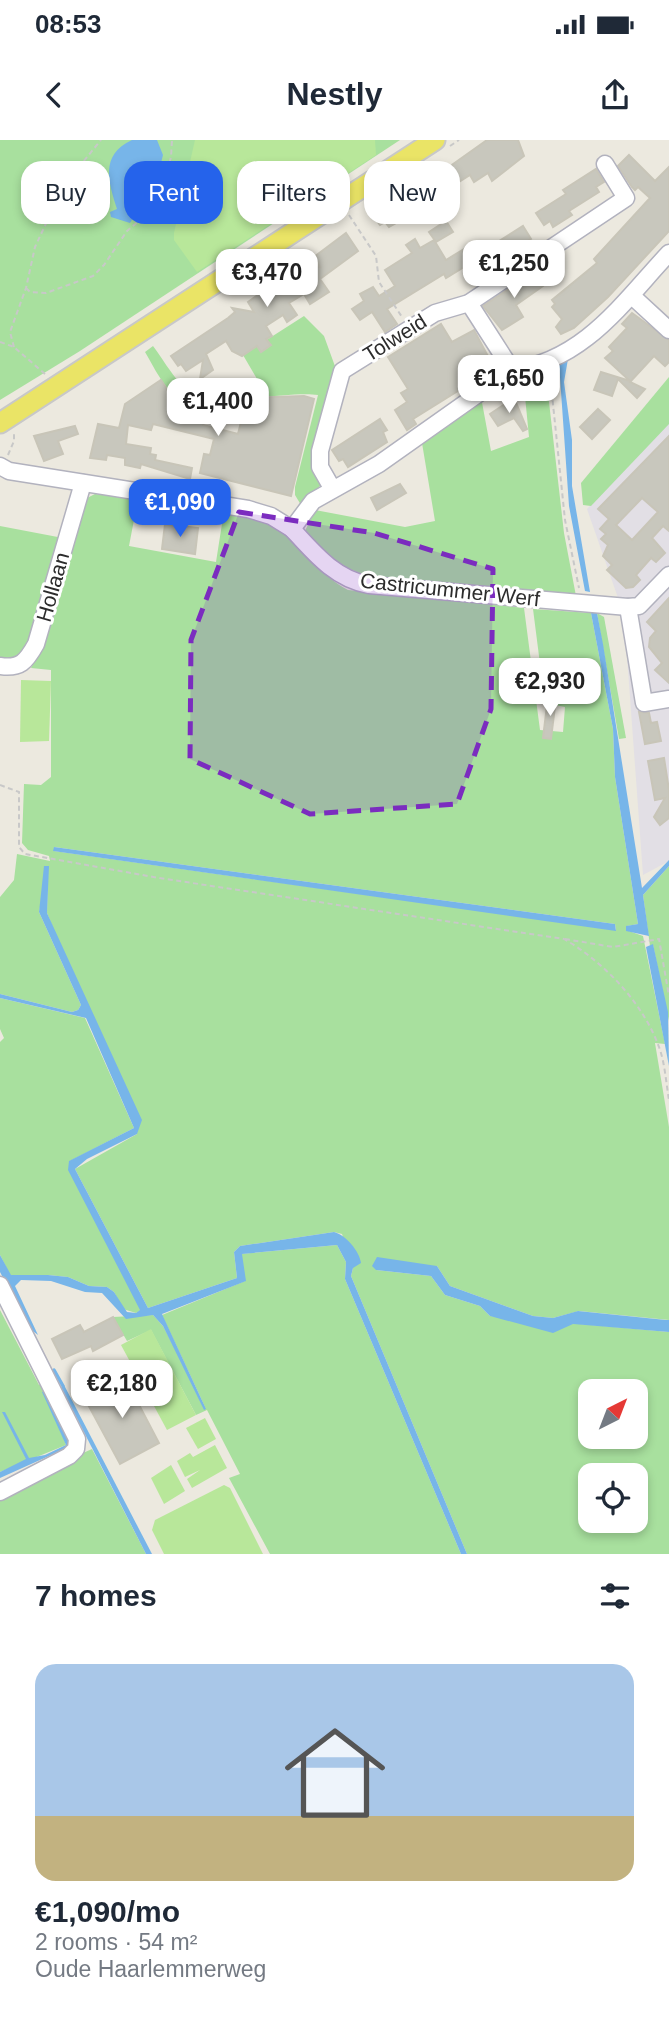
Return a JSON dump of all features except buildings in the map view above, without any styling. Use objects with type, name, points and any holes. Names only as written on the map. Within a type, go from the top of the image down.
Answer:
[{"type":"main road","points":[[0,423],[435,140]]},
{"type":"main road","points":[[0,434],[0,440]]},
{"type":"street","name":"Tolweid","points":[[332,488],[320,467],[320,451],[342,371],[435,313],[469,303],[626,198],[606,164]]},
{"type":"street","points":[[0,466],[9,471],[248,509],[271,516],[292,529],[313,500],[379,464],[512,370],[533,368],[578,347],[632,296],[669,253]]},
{"type":"street","points":[[632,296],[669,330]]},
{"type":"street","points":[[469,303],[512,370]]},
{"type":"street","name":"Hollaan","points":[[0,666],[14,668],[26,662],[36,645],[83,483]]},
{"type":"street","name":"Castricummer Werf","points":[[292,529],[318,558],[356,583],[628,607]]},
{"type":"street","points":[[668,577],[639,606],[628,607],[644,703],[669,699]]},
{"type":"street","points":[[0,1285],[77,1439],[76,1449],[69,1456],[0,1492]]},
{"type":"path","points":[[14,347],[10,332],[26,288],[34,247],[64,185],[101,140]]},
{"type":"path","points":[[26,288],[30,292],[46,293],[93,276],[104,265],[127,231],[158,205],[171,157],[172,140]]},
{"type":"path","points":[[350,217],[376,256],[379,282],[410,329]]},
{"type":"path","points":[[0,342],[14,347],[48,377]]},
{"type":"path","points":[[549,360],[565,520],[582,602]]},
{"type":"path","points":[[0,785],[19,792],[19,847],[25,854],[159,878],[613,947],[659,939],[669,996]]},
{"type":"path","points":[[564,939],[600,964],[647,1021],[659,1048],[669,1100]]},
{"type":"highlighted area","points":[[239,512],[374,533],[493,569],[491,709],[457,804],[310,814],[190,759],[191,640]]},
{"type":"shaded area","points":[[669,423],[669,861],[643,875],[624,615],[587,509]]},
{"type":"green space","points":[[0,140],[400,140],[364,161],[350,173],[350,161],[237,161],[237,224],[273,224],[80,351],[0,400]]},
{"type":"green space","points":[[195,140],[375,140],[376,155],[350,172],[350,161],[237,161],[237,224],[270,224],[197,272],[174,240],[176,224],[223,224],[223,161],[190,161]]},
{"type":"green space","points":[[304,316],[324,336],[336,369],[324,482],[301,505],[295,495],[295,487],[318,395],[216,400],[179,396],[168,389],[145,352],[153,346],[180,383],[197,392],[218,392],[260,384],[243,355]]},
{"type":"green space","points":[[545,367],[564,533],[576,596],[368,577],[330,560],[305,531],[315,510],[405,527],[435,521],[422,443],[481,397],[491,451],[529,437],[523,376]]},
{"type":"green space","points":[[669,377],[669,424],[591,506],[583,505],[581,483]]},
{"type":"green space","points":[[95,494],[138,499],[129,546],[216,562],[224,511],[261,521],[281,532],[330,578],[348,590],[524,608],[540,730],[563,732],[565,707],[545,703],[533,609],[591,613],[613,729],[615,777],[638,924],[627,926],[626,930],[643,936],[665,1044],[655,1043],[669,1127],[669,1320],[579,1311],[553,1318],[533,1316],[450,1286],[437,1266],[376,1270],[431,1276],[445,1295],[480,1306],[490,1316],[669,1332],[669,1554],[467,1554],[351,1276],[353,1268],[342,1234],[334,1232],[240,1246],[234,1252],[237,1278],[148,1308],[75,1169],[137,1134],[47,913],[48,866],[39,912],[81,1005],[78,1010],[72,1012],[0,994],[0,897],[14,880],[17,854],[50,861],[49,856],[28,850],[22,843],[24,784],[41,785],[51,777],[51,670],[31,668],[40,650],[85,499]],"holes":[[[54,847],[615,924],[616,930],[54,851]]]},
{"type":"green space","points":[[0,526],[63,538],[29,647],[22,659],[0,660]]},
{"type":"green space","points":[[597,613],[604,617],[626,738],[619,739]]},
{"type":"green space","points":[[21,680],[51,681],[49,741],[20,742]]},
{"type":"green space","points":[[669,866],[669,1021],[653,945],[650,946],[643,895]]},
{"type":"green space","points":[[0,998],[85,1018],[134,1128],[70,1161],[141,1310],[136,1313],[123,1309],[114,1292],[107,1287],[89,1286],[68,1277],[10,1275],[0,1255],[0,1042],[4,1038],[0,1029]]},
{"type":"green space","points":[[337,1245],[346,1262],[345,1279],[461,1554],[270,1554],[229,1478],[240,1474],[207,1410],[196,1415],[151,1330],[127,1341],[113,1317],[153,1315],[163,1326],[206,1409],[162,1315],[245,1281],[241,1254]]},
{"type":"green space","points":[[0,1310],[39,1385],[46,1382],[66,1445],[0,1472]]},
{"type":"green space","points":[[151,1329],[196,1415],[167,1430],[121,1345]]},
{"type":"green space","points":[[205,1418],[216,1439],[198,1449],[186,1428]]},
{"type":"green space","points":[[215,1445],[227,1468],[192,1488],[187,1479],[200,1470],[185,1477],[177,1461],[190,1453],[193,1457]]},
{"type":"green space","points":[[92,1449],[146,1554],[0,1554],[0,1490]]},
{"type":"green space","points":[[171,1465],[185,1491],[164,1504],[151,1478]]},
{"type":"green space","points":[[224,1485],[230,1488],[263,1554],[164,1554],[152,1530],[155,1520]]},
{"type":"water","points":[[132,140],[157,140],[163,155],[162,161],[124,161],[124,221],[111,217],[110,212],[117,209],[111,189],[110,166],[115,153]]},
{"type":"water","points":[[568,359],[564,382],[572,440],[572,486],[590,592],[585,591],[569,506],[559,363]]},
{"type":"water","points":[[591,613],[597,613],[603,644],[642,888],[669,860],[669,866],[643,895],[649,936],[626,931],[626,926],[638,924],[615,777],[613,729]]},
{"type":"water","points":[[54,847],[615,924],[616,931],[53,851]]},
{"type":"water","points":[[44,866],[49,866],[47,913],[142,1120],[137,1134],[87,1159],[75,1169],[148,1308],[237,1278],[234,1252],[240,1246],[334,1232],[343,1237],[352,1244],[360,1259],[361,1263],[353,1268],[351,1276],[467,1554],[461,1554],[345,1279],[346,1262],[337,1245],[242,1254],[246,1281],[162,1314],[206,1409],[204,1410],[163,1326],[153,1315],[126,1319],[102,1293],[85,1292],[51,1281],[21,1280],[15,1286],[38,1335],[29,1328],[0,1272],[0,1255],[11,1275],[68,1277],[89,1286],[107,1287],[114,1292],[127,1312],[136,1313],[140,1310],[68,1170],[69,1161],[134,1128],[86,1018],[0,998],[0,994],[72,1012],[78,1010],[81,1005],[39,912]]},
{"type":"water","points":[[653,944],[668,1012],[669,1066],[646,947]]},
{"type":"water","points":[[377,1257],[437,1266],[450,1286],[533,1316],[553,1318],[578,1311],[669,1320],[669,1332],[573,1324],[553,1333],[490,1316],[480,1306],[445,1295],[431,1276],[376,1270],[372,1266]]},
{"type":"water","points":[[64,1385],[152,1554],[146,1554],[61,1387]]},
{"type":"water","points":[[45,1391],[70,1442],[69,1447],[0,1478],[0,1472],[26,1459],[2,1412],[5,1412],[29,1458],[45,1455],[66,1445],[42,1392]]},
{"type":"waterway","points":[[54,1370],[63,1386]]}]
